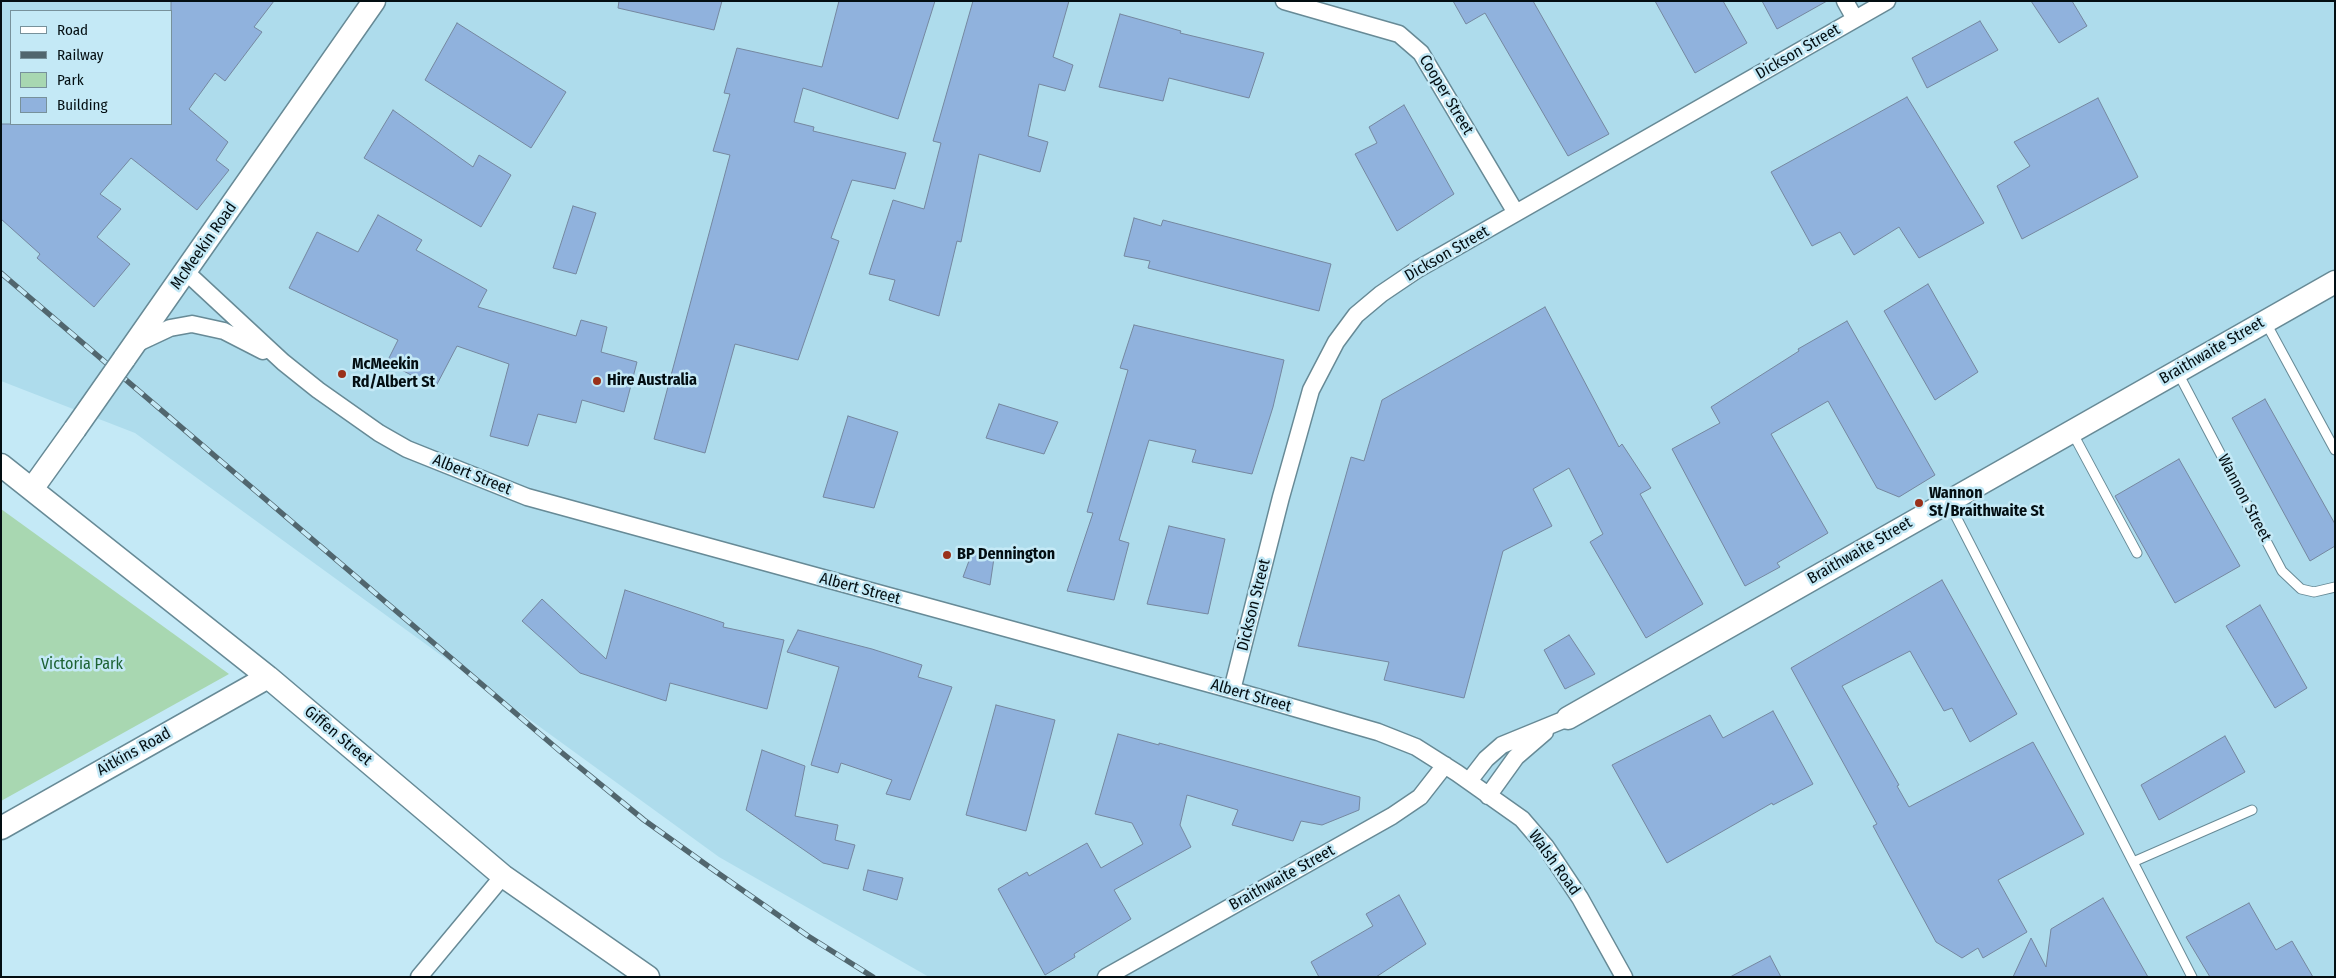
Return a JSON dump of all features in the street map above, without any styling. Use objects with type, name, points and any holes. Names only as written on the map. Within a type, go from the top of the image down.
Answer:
[{"type":"street","name":"McMeekin Road","points":[[32,489],[186,272],[374,1]]},
{"type":"street","name":"Cooper Street","points":[[1284,1],[1399,34],[1422,53],[1516,213]]},
{"type":"street","points":[[1844,1],[1855,20]]},
{"type":"street","name":"Dickson Street","points":[[1232,690],[1280,497],[1312,390],[1336,342],[1356,314],[1381,294],[1418,269],[1887,1]]},
{"type":"street","name":"Albert Street","points":[[186,272],[283,362],[352,414],[407,449],[527,497],[1232,690],[1378,732],[1416,748],[1457,773]]},
{"type":"street","name":"Braithwaite Street","points":[[1488,796],[1516,757],[1536,738],[1568,718],[2335,282]]},
{"type":"street","name":"Albert Street","points":[[129,353],[170,328],[201,324],[224,331],[283,362]]},
{"type":"street","name":"Giffen Street","points":[[1,465],[268,677],[503,876],[648,977]]},
{"type":"street","name":"Aitkins Road","points":[[1,828],[268,677]]},
{"type":"street","name":"Braithwaite Street","points":[[1106,977],[1408,806],[1425,792],[1457,773],[1486,760],[1502,745],[1568,718]]},
{"type":"street","name":"Walsh Road","points":[[1457,773],[1522,819],[1546,846],[1580,898],[1624,977]]},
{"type":"street","points":[[419,977],[503,876]]},
{"type":"lane","points":[[2265,321],[2335,450]]},
{"type":"lane","name":"Wannon Street","points":[[2177,372],[2282,571],[2301,589],[2314,592],[2335,587]]},
{"type":"lane","points":[[2071,431],[2137,553]]},
{"type":"lane","points":[[1948,501],[2192,977]]},
{"type":"lane","points":[[2133,862],[2252,810]]},
{"type":"shaded area","points":[[1,1],[2335,1],[2335,977],[929,977],[719,857],[135,433],[1,381]]},
{"type":"green space","name":"Victoria Park","points":[[1,509],[229,674],[1,801]]},
{"type":"building","points":[[171,1],[274,1],[254,27],[262,32],[225,81],[215,73],[189,109],[228,142],[216,160],[229,170],[197,210],[131,158],[100,194],[121,209],[97,237],[130,264],[94,307],[37,258],[40,254],[1,219],[1,124],[172,125]]},
{"type":"building","points":[[619,1],[722,1],[714,30],[618,8]]},
{"type":"building","points":[[839,1],[935,1],[898,119],[803,88],[794,122],[814,127],[813,131],[906,153],[895,189],[852,180],[831,238],[839,241],[798,360],[735,344],[705,453],[654,439],[730,155],[713,151],[730,94],[724,93],[737,48],[822,67]]},
{"type":"building","points":[[973,1],[1069,1],[1053,57],[1073,65],[1065,91],[1039,84],[1028,136],[1048,142],[1040,172],[979,154],[961,242],[957,241],[939,316],[889,300],[895,280],[869,274],[893,200],[924,209],[941,143],[933,141]]},
{"type":"building","points":[[1453,1],[1533,1],[1609,134],[1568,156],[1485,13],[1466,24]]},
{"type":"building","points":[[1655,1],[1723,1],[1747,43],[1695,73]]},
{"type":"building","points":[[1762,1],[1827,1],[1777,29]]},
{"type":"building","points":[[2031,1],[2072,1],[2087,26],[2059,43]]},
{"type":"building","points":[[1120,14],[1181,31],[1180,33],[1264,53],[1249,98],[1169,78],[1163,101],[1099,87]]},
{"type":"building","points":[[1980,21],[1998,50],[1927,88],[1912,58]]},
{"type":"building","points":[[457,23],[566,92],[531,148],[425,80]]},
{"type":"building","points":[[1907,97],[1984,223],[1919,258],[1899,227],[1854,255],[1840,232],[1812,246],[1771,172]]},
{"type":"building","points":[[2098,98],[2138,177],[2022,239],[1997,186],[2030,166],[2014,142]]},
{"type":"building","points":[[1404,105],[1454,194],[1397,231],[1355,154],[1377,143],[1369,127]]},
{"type":"building","points":[[393,110],[473,167],[479,155],[511,175],[481,227],[364,158]]},
{"type":"building","points":[[573,206],[596,213],[576,274],[553,268]]},
{"type":"building","points":[[378,215],[422,240],[416,250],[487,290],[478,307],[576,336],[581,320],[607,327],[601,352],[637,362],[624,412],[582,400],[576,423],[538,414],[528,446],[490,436],[509,364],[457,346],[435,388],[387,362],[398,340],[289,288],[317,232],[358,252]]},
{"type":"building","points":[[1134,218],[1161,226],[1163,220],[1331,264],[1319,311],[1148,268],[1150,261],[1124,256]]},
{"type":"building","points":[[1928,284],[1978,372],[1935,400],[1884,311]]},
{"type":"building","points":[[1545,307],[1619,447],[1622,444],[1651,488],[1640,494],[1703,604],[1646,638],[1590,542],[1603,534],[1569,468],[1533,489],[1552,526],[1503,551],[1464,698],[1384,680],[1389,662],[1298,646],[1351,457],[1364,461],[1382,400]]},
{"type":"building","points":[[1847,321],[1935,475],[1899,497],[1877,488],[1828,401],[1771,434],[1828,533],[1777,563],[1780,567],[1745,586],[1672,449],[1720,423],[1711,407],[1799,351],[1798,349]]},
{"type":"building","points":[[1134,325],[1284,360],[1273,407],[1252,474],[1192,462],[1196,450],[1149,440],[1119,540],[1129,543],[1114,600],[1067,591],[1093,513],[1087,512],[1128,370],[1120,368]]},
{"type":"building","points":[[2265,399],[2335,524],[2335,546],[2310,561],[2232,418]]},
{"type":"building","points":[[999,404],[1058,422],[1044,454],[986,438]]},
{"type":"building","points":[[848,416],[898,432],[874,508],[823,497]]},
{"type":"building","points":[[2179,459],[2240,566],[2175,603],[2115,496]]},
{"type":"building","points":[[1169,526],[1225,539],[1208,614],[1147,604]]},
{"type":"building","points":[[973,550],[994,558],[990,585],[963,577]]},
{"type":"building","points":[[1942,580],[2017,714],[1970,742],[1952,708],[1944,711],[1910,651],[1842,686],[1899,785],[1897,786],[1909,807],[2033,742],[2084,834],[1998,880],[2027,932],[1983,958],[1978,948],[1962,958],[1936,942],[1873,826],[1877,824],[1791,668]]},
{"type":"building","points":[[625,590],[724,623],[723,627],[784,640],[767,709],[670,683],[666,701],[580,673],[522,621],[542,599],[606,659]]},
{"type":"building","points":[[2260,605],[2307,688],[2275,708],[2226,626]]},
{"type":"building","points":[[798,630],[872,649],[922,665],[918,677],[952,687],[910,800],[886,794],[892,780],[841,763],[838,773],[811,765],[839,667],[787,652]]},
{"type":"building","points":[[1569,635],[1595,674],[1565,689],[1544,650]]},
{"type":"building","points":[[996,705],[1055,720],[1026,831],[966,815]]},
{"type":"building","points":[[1773,711],[1813,784],[1773,805],[1772,803],[1667,863],[1612,765],[1710,715],[1723,738]]},
{"type":"building","points":[[1118,734],[1159,745],[1159,743],[1360,797],[1359,810],[1322,825],[1301,821],[1293,841],[1232,825],[1238,810],[1187,795],[1180,825],[1191,847],[1114,890],[1131,919],[1074,954],[1075,957],[1045,975],[998,889],[1027,872],[1029,876],[1087,843],[1101,868],[1143,844],[1132,823],[1095,814]]},
{"type":"building","points":[[2225,736],[2245,772],[2159,820],[2141,785]]},
{"type":"building","points":[[762,750],[805,766],[795,816],[838,825],[835,840],[855,845],[848,869],[823,863],[746,810]]},
{"type":"building","points":[[868,870],[903,878],[897,900],[863,890]]},
{"type":"building","points":[[1399,895],[1426,944],[1376,977],[1319,977],[1311,962],[1373,926],[1366,914]]},
{"type":"building","points":[[2103,898],[2148,977],[2013,977],[2031,938],[2046,967],[2051,929]]},
{"type":"building","points":[[2249,903],[2276,950],[2292,941],[2313,977],[2210,977],[2186,937]]},
{"type":"building","points":[[1770,956],[1781,977],[1730,977]]},
{"type":"railway","points":[[1,273],[561,752],[644,820],[808,936],[873,977]]},
{"type":"place","name":"McMeekin Rd/Albert St","points":[[342,374]]},
{"type":"place","name":"Hire Australia","points":[[597,381]]},
{"type":"place","name":"Wannon St/Braithwaite St","points":[[1919,503]]},
{"type":"place","name":"BP Dennington","points":[[947,555]]}]
